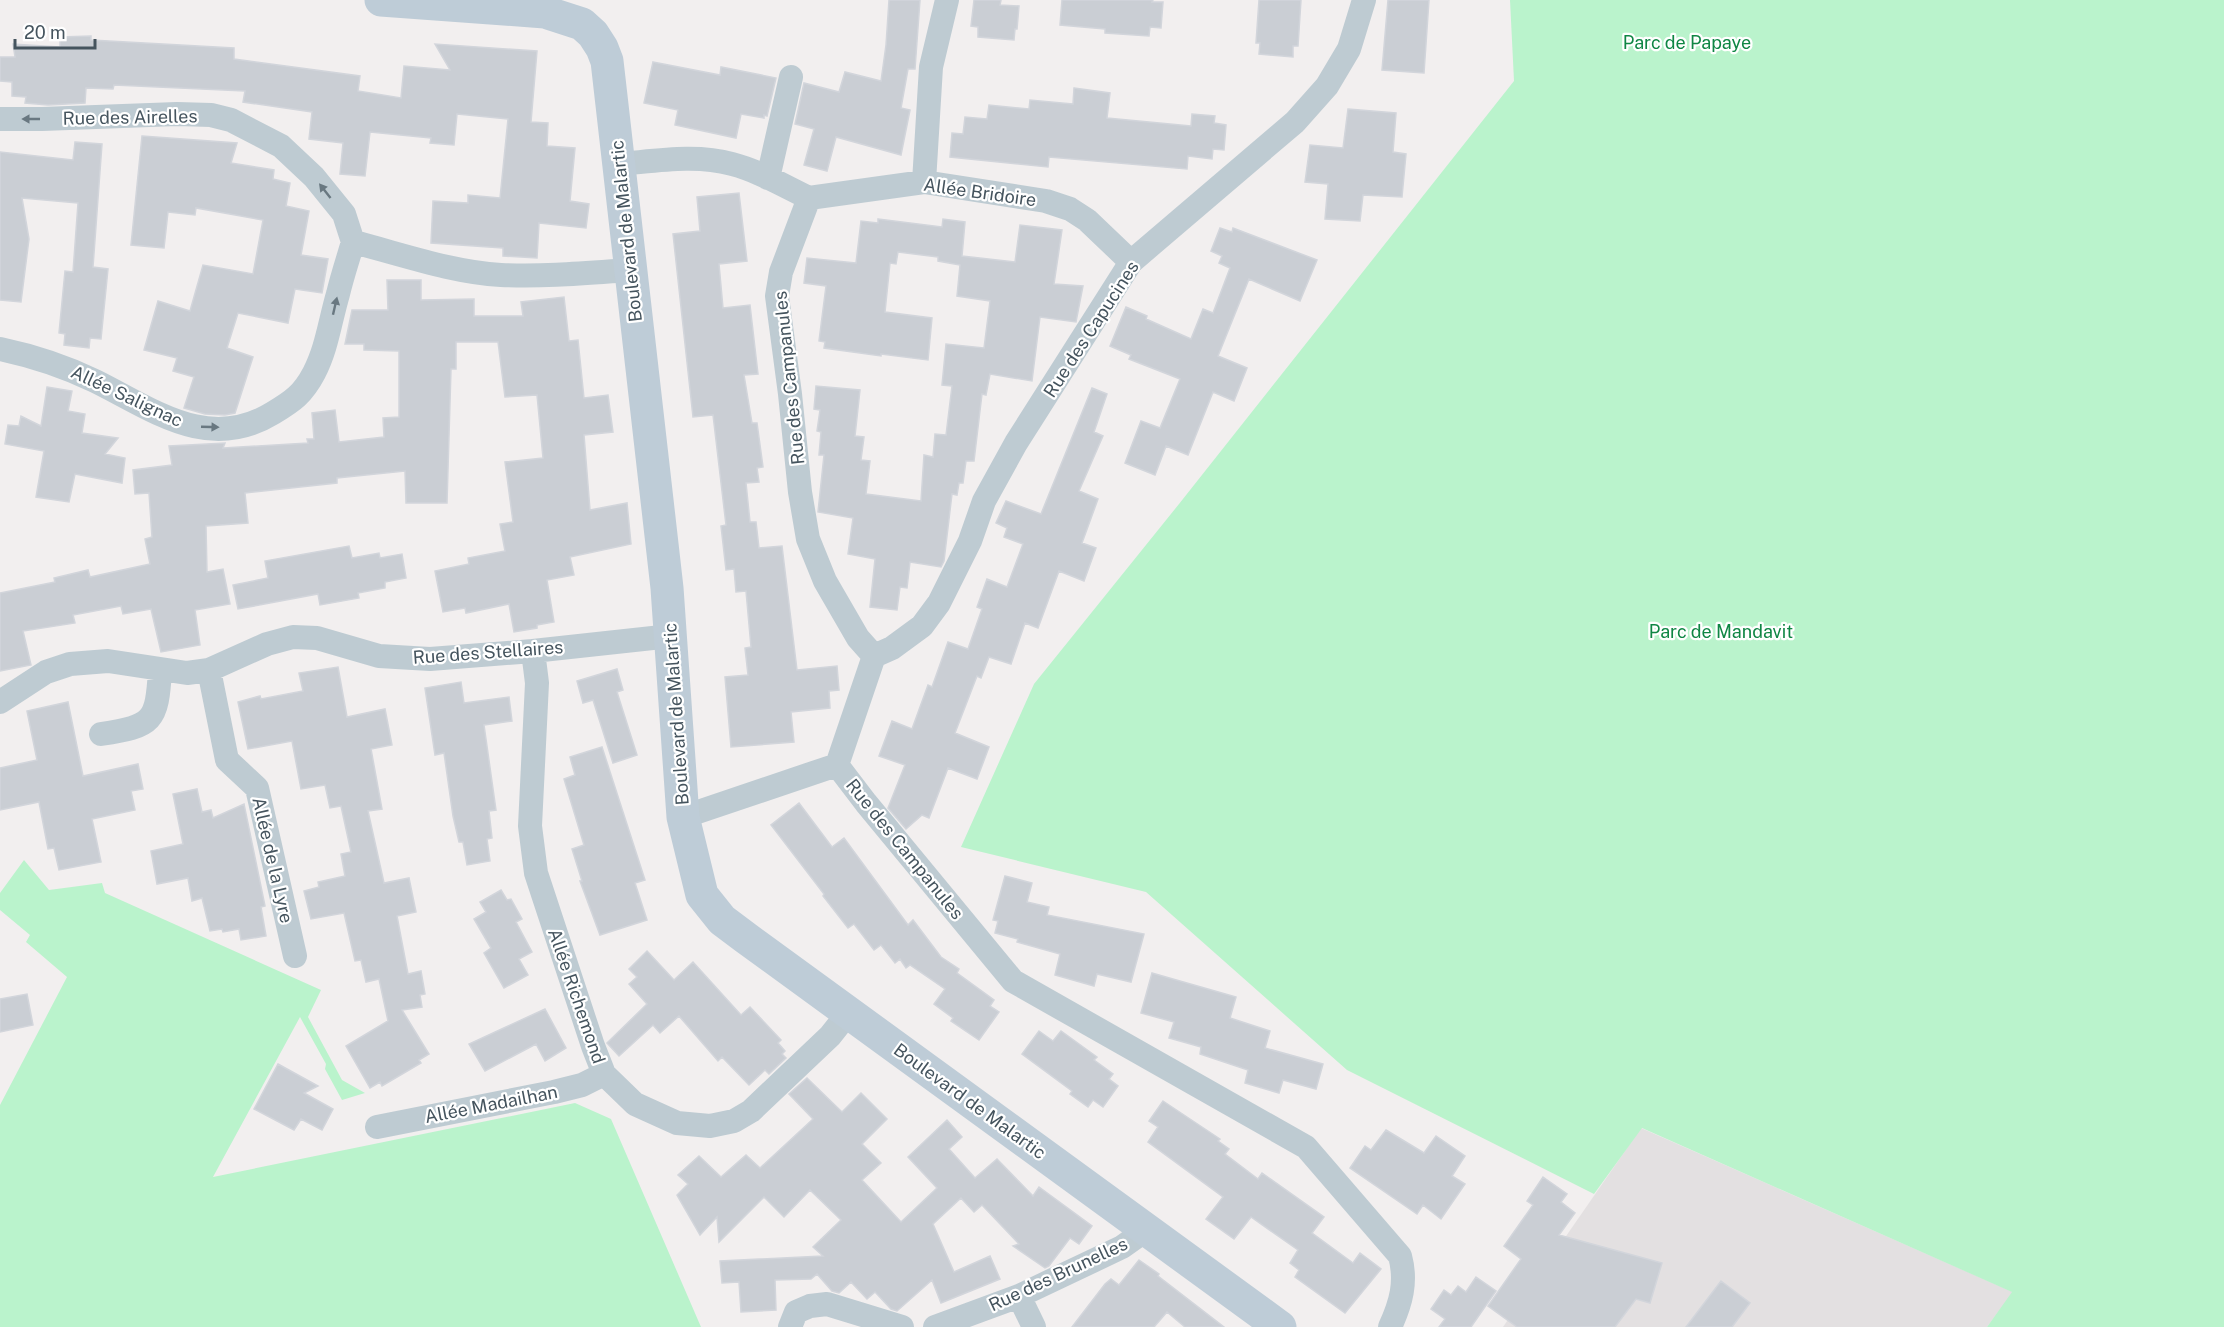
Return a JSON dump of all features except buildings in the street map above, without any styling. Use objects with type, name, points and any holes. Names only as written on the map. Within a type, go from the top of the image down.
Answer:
[{"type":"street","name":"Boulevard de Malartic","points":[[381,0],[545,12],[582,24],[593,34],[602,48],[607,62],[620,164],[671,636],[683,818],[702,895],[723,920],[1280,1327]]},
{"type":"street","points":[[924,182],[931,67],[947,0]]},
{"type":"street","name":"Rue des Capucines","points":[[874,656],[892,648],[922,626],[939,603],[970,541],[984,501],[1016,443],[1131,262],[1295,122],[1327,86],[1349,48],[1364,0]]},
{"type":"street","points":[[768,178],[791,77]]},
{"type":"street","name":"Rue des Airelles","points":[[0,118],[42,119],[177,114],[211,115],[231,120],[281,146],[314,177],[344,214],[353,242]]},
{"type":"street","points":[[620,164],[706,159],[732,164],[809,198]]},
{"type":"street","name":"Allée Bridoire","points":[[809,198],[924,182],[1036,200],[1070,209],[1087,220],[1131,262]]},
{"type":"street","name":"Rue des Campanules","points":[[809,198],[781,272],[777,296],[800,492],[808,539],[825,581],[858,638],[874,656],[837,765],[1012,981],[1306,1147],[1400,1256],[1404,1272],[1401,1301],[1390,1327]]},
{"type":"street","points":[[353,242],[457,269],[499,275],[543,276],[630,270]]},
{"type":"street","name":"Allée Salignac","points":[[0,349],[55,363],[95,381],[162,417],[181,424],[210,429],[237,426],[264,419],[300,396],[314,373],[324,350],[353,242]]},
{"type":"street","name":"Rue des Stellaires","points":[[0,702],[46,672],[70,664],[108,661],[187,673],[209,670],[267,644],[293,637],[317,638],[379,656],[430,659],[533,651],[671,636]]},
{"type":"street","name":"Allée Richemond","points":[[533,651],[537,683],[530,826],[536,873],[592,1046],[604,1074],[635,1104],[677,1123],[710,1126],[734,1121],[751,1111],[830,1036],[849,1012]]},
{"type":"street","points":[[101,734],[130,730],[146,724],[154,714],[160,670]]},
{"type":"street","name":"Allée de la Lyre","points":[[209,670],[227,760],[257,788],[295,956]]},
{"type":"street","points":[[683,818],[837,765]]},
{"type":"street","name":"Allée Madailhan","points":[[376,1127],[554,1092],[582,1085],[604,1074]]},
{"type":"street","name":"Rue des Brunelles","points":[[935,1327],[1019,1296],[1122,1247],[1146,1230]]},
{"type":"street","points":[[1019,1296],[1034,1327]]},
{"type":"street","points":[[790,1327],[796,1312],[810,1305],[827,1304],[902,1327]]},
{"type":"shaded area","points":[[1641,1128],[2013,1292],[1987,1327],[1503,1327]]},
{"type":"green space","name":"Parc de Mandavit","points":[[1510,0],[2224,0],[2224,1327],[1987,1327],[2012,1292],[1642,1128],[1594,1194],[1347,1070],[1146,892],[961,847],[1034,684],[1514,81]]},
{"type":"green space","points":[[24,860],[49,890],[102,883],[105,893],[321,990],[308,1017],[342,1080],[365,1093],[342,1100],[325,1069],[326,1064],[300,1017],[213,1177],[575,1103],[611,1119],[701,1327],[0,1327],[0,1105],[67,977],[26,942],[30,935],[0,910],[0,893]]},
{"type":"park label","name":"Parc de Papaye","points":[[1687,42]]}]
